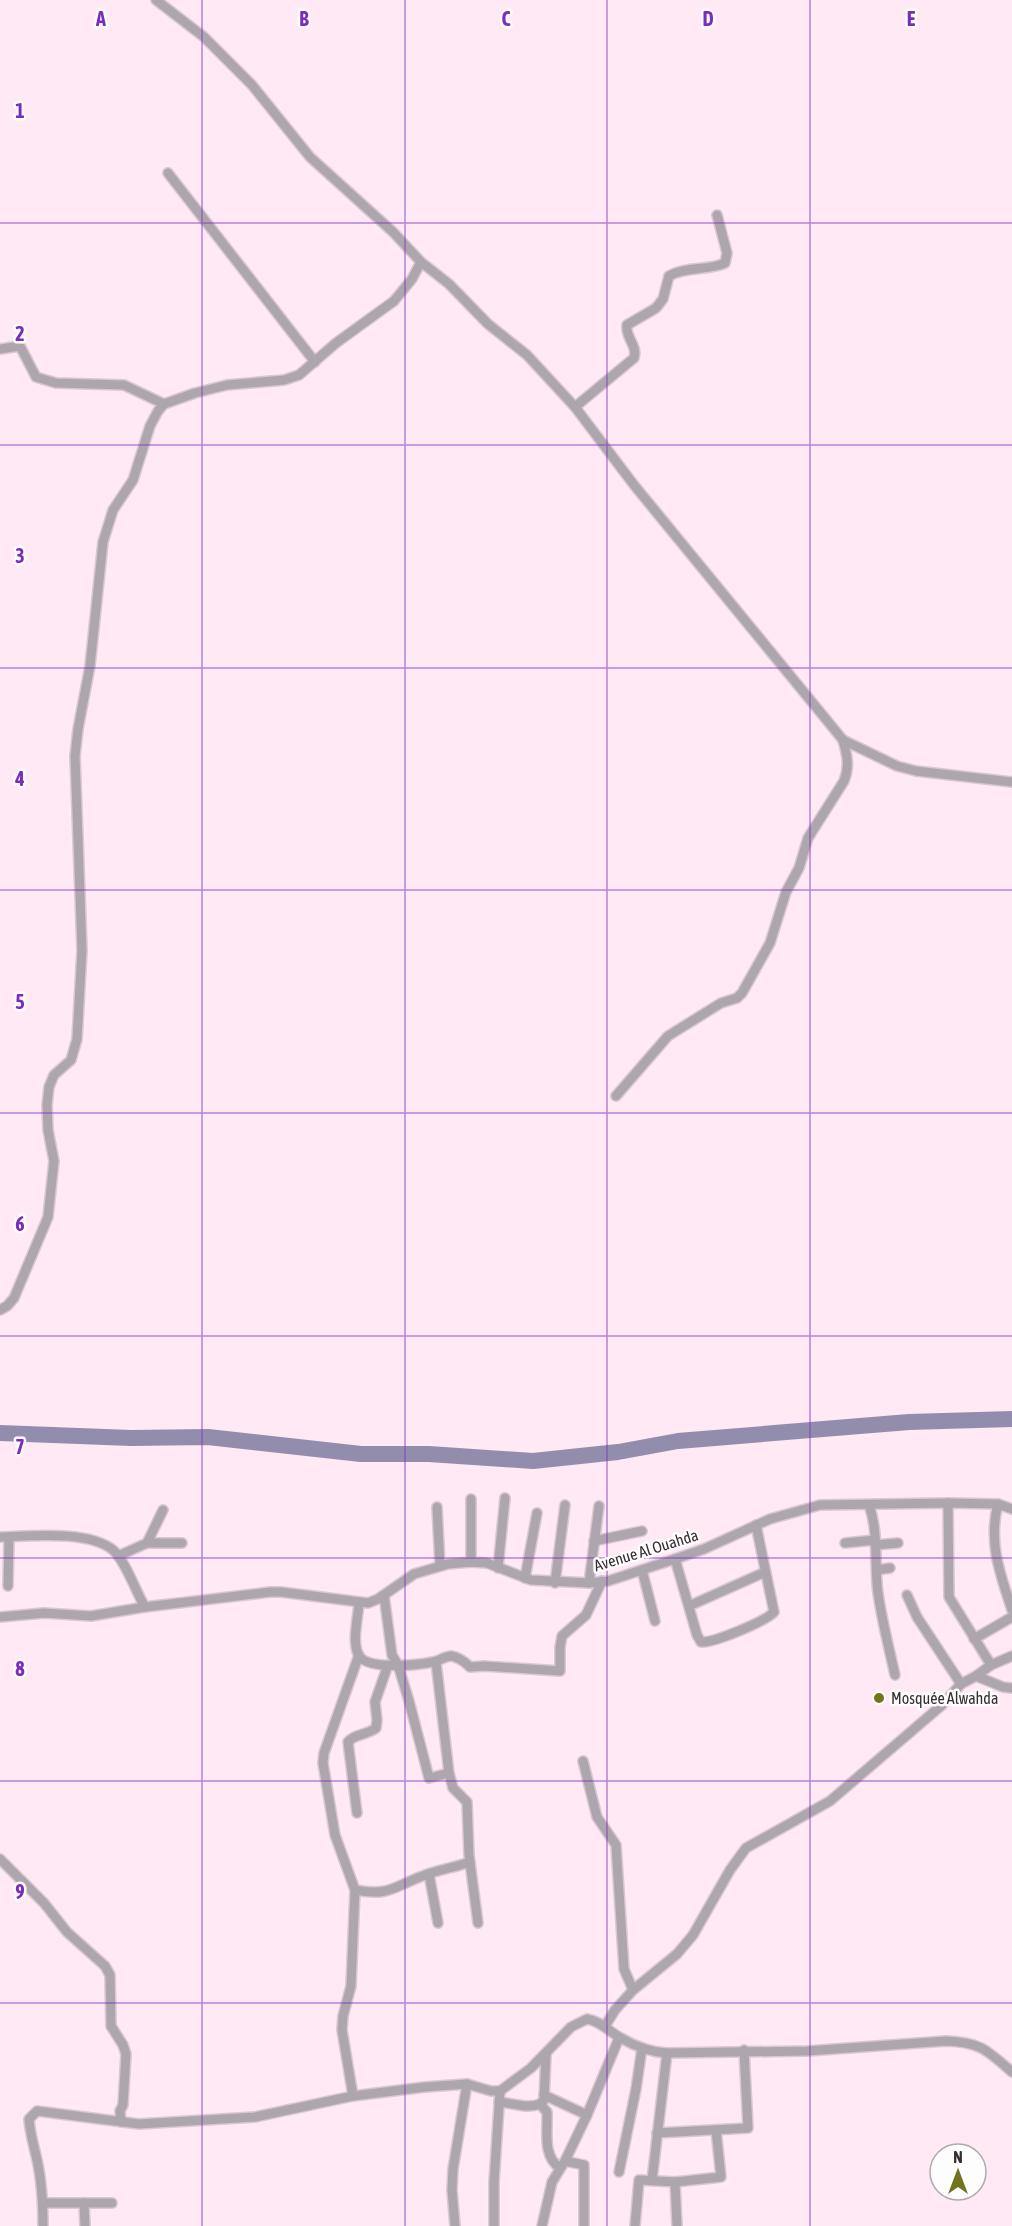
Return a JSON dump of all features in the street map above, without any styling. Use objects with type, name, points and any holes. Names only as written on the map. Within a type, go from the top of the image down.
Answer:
[{"type":"street","points":[[156,0],[204,37],[252,85],[310,157],[393,232],[421,262],[449,284],[505,340],[527,355],[575,407],[634,485],[843,740],[848,758],[848,771],[808,838],[799,868],[786,892],[770,943],[742,993],[737,998],[721,1003],[668,1036],[616,1096]]},
{"type":"street","points":[[168,173],[315,362]]},
{"type":"street","points":[[575,407],[634,357],[634,346],[627,336],[627,325],[656,308],[663,299],[669,276],[682,271],[715,268],[725,263],[727,253],[717,215]]},
{"type":"street","points":[[0,1310],[14,1298],[48,1217],[54,1161],[48,1130],[49,1087],[54,1075],[70,1060],[77,1039],[82,950],[75,756],[90,666],[103,542],[113,510],[133,480],[150,426],[164,404],[227,385],[284,380],[299,375],[394,301],[412,279],[421,262]]},
{"type":"street","points":[[0,349],[20,346],[36,377],[56,383],[124,385],[164,404]]},
{"type":"street","points":[[843,740],[897,766],[916,771],[1012,782]]},
{"type":"street","points":[[471,1498],[471,1562]]},
{"type":"street","points":[[498,1568],[505,1498]]},
{"type":"street","points":[[948,1503],[949,1597],[991,1665]]},
{"type":"street","name":"Avenue Al Ouahda","points":[[0,1617],[44,1613],[91,1616],[270,1592],[368,1603],[414,1574],[440,1566],[471,1562],[487,1563],[525,1578],[555,1583],[589,1583],[675,1559],[704,1549],[756,1525],[820,1506],[948,1503],[998,1504],[1012,1509]]},
{"type":"street","points":[[998,1504],[993,1524],[993,1537],[996,1557],[1012,1610]]},
{"type":"street","points":[[555,1583],[565,1505]]},
{"type":"street","points":[[869,1505],[875,1543],[878,1593],[895,1675]]},
{"type":"street","points":[[589,1583],[599,1506]]},
{"type":"street","points":[[437,1507],[440,1566]]},
{"type":"street","points":[[147,1544],[164,1510]]},
{"type":"street","points":[[525,1578],[537,1513]]},
{"type":"street","points":[[675,1559],[697,1635],[701,1642],[709,1642],[772,1615],[774,1607],[756,1525]]},
{"type":"street","points":[[594,1541],[642,1531]]},
{"type":"street","points":[[8,1586],[5,1537],[75,1536],[91,1539],[113,1550],[145,1607]]},
{"type":"street","points":[[118,1556],[147,1544],[182,1543]]},
{"type":"street","points":[[845,1544],[898,1543]]},
{"type":"street","points":[[877,1569],[890,1568]]},
{"type":"street","points":[[642,1570],[655,1621]]},
{"type":"street","points":[[689,1606],[765,1572]]},
{"type":"street","points":[[1002,1579],[1012,1576]]},
{"type":"street","points":[[359,1603],[356,1644],[358,1655],[362,1660],[374,1664],[393,1665],[435,1662],[449,1656],[462,1659],[470,1667],[560,1671],[562,1636],[586,1615],[602,1581]]},
{"type":"street","points":[[384,1595],[393,1665],[429,1778],[449,1773]]},
{"type":"street","points":[[907,1595],[917,1617],[961,1684]]},
{"type":"street","points":[[974,1639],[1012,1617]]},
{"type":"street","points":[[353,2096],[342,2030],[343,2016],[351,1986],[355,1890],[335,1835],[323,1763],[324,1754],[358,1655]]},
{"type":"street","points":[[605,2026],[615,2010],[633,1990],[676,1954],[693,1935],[730,1870],[746,1848],[830,1801],[942,1705],[961,1684],[991,1665],[1012,1656]]},
{"type":"street","points":[[435,1662],[449,1773],[453,1788],[467,1802],[470,1862],[477,1923]]},
{"type":"street","points":[[357,1813],[352,1788],[348,1742],[376,1728],[375,1702],[387,1673],[393,1665]]},
{"type":"street","points":[[976,1676],[1003,1687],[1012,1688]]},
{"type":"street","points":[[584,1761],[597,1817],[616,1845],[624,1969],[633,1990]]},
{"type":"street","points":[[0,1859],[36,1894],[67,1932],[105,1966],[110,1975],[111,2026],[126,2054],[123,2106],[120,2111],[121,2122]]},
{"type":"street","points":[[355,1890],[380,1893],[429,1874],[470,1862]]},
{"type":"street","points":[[429,1874],[438,1923]]},
{"type":"street","points":[[43,2226],[37,2161],[29,2119],[37,2111],[139,2124],[255,2117],[353,2096],[425,2087],[467,2084],[491,2091],[500,2091],[515,2082],[580,2021],[592,2019],[619,2038],[653,2052],[807,2051],[946,2041],[968,2042],[982,2048],[1012,2072]]},
{"type":"street","points":[[542,2226],[552,2182],[587,2115],[619,2038]]},
{"type":"street","points":[[619,2172],[642,2048]]},
{"type":"street","points":[[657,2133],[748,2128],[744,2050]]},
{"type":"street","points":[[652,2180],[667,2053]]},
{"type":"street","points":[[546,2054],[542,2100],[547,2112],[550,2158],[562,2165],[584,2165],[584,2226]]},
{"type":"street","points":[[455,2226],[453,2169],[467,2084]]},
{"type":"street","points":[[494,2226],[494,2182],[500,2091]]},
{"type":"street","points":[[498,2102],[527,2106],[542,2100],[587,2115]]},
{"type":"street","points":[[635,2226],[639,2180],[675,2182],[721,2177],[716,2130]]},
{"type":"street","points":[[675,2182],[677,2226]]},
{"type":"street","points":[[42,2203],[112,2203]]},
{"type":"street","points":[[84,2203],[85,2226]]},
{"type":"waterway","points":[[0,1433],[131,1438],[208,1437],[361,1454],[429,1454],[533,1461],[618,1452],[678,1441],[909,1422],[1012,1419]]},
{"type":"place","name":"Mosquée Alwahda","points":[[879,1698]]}]
